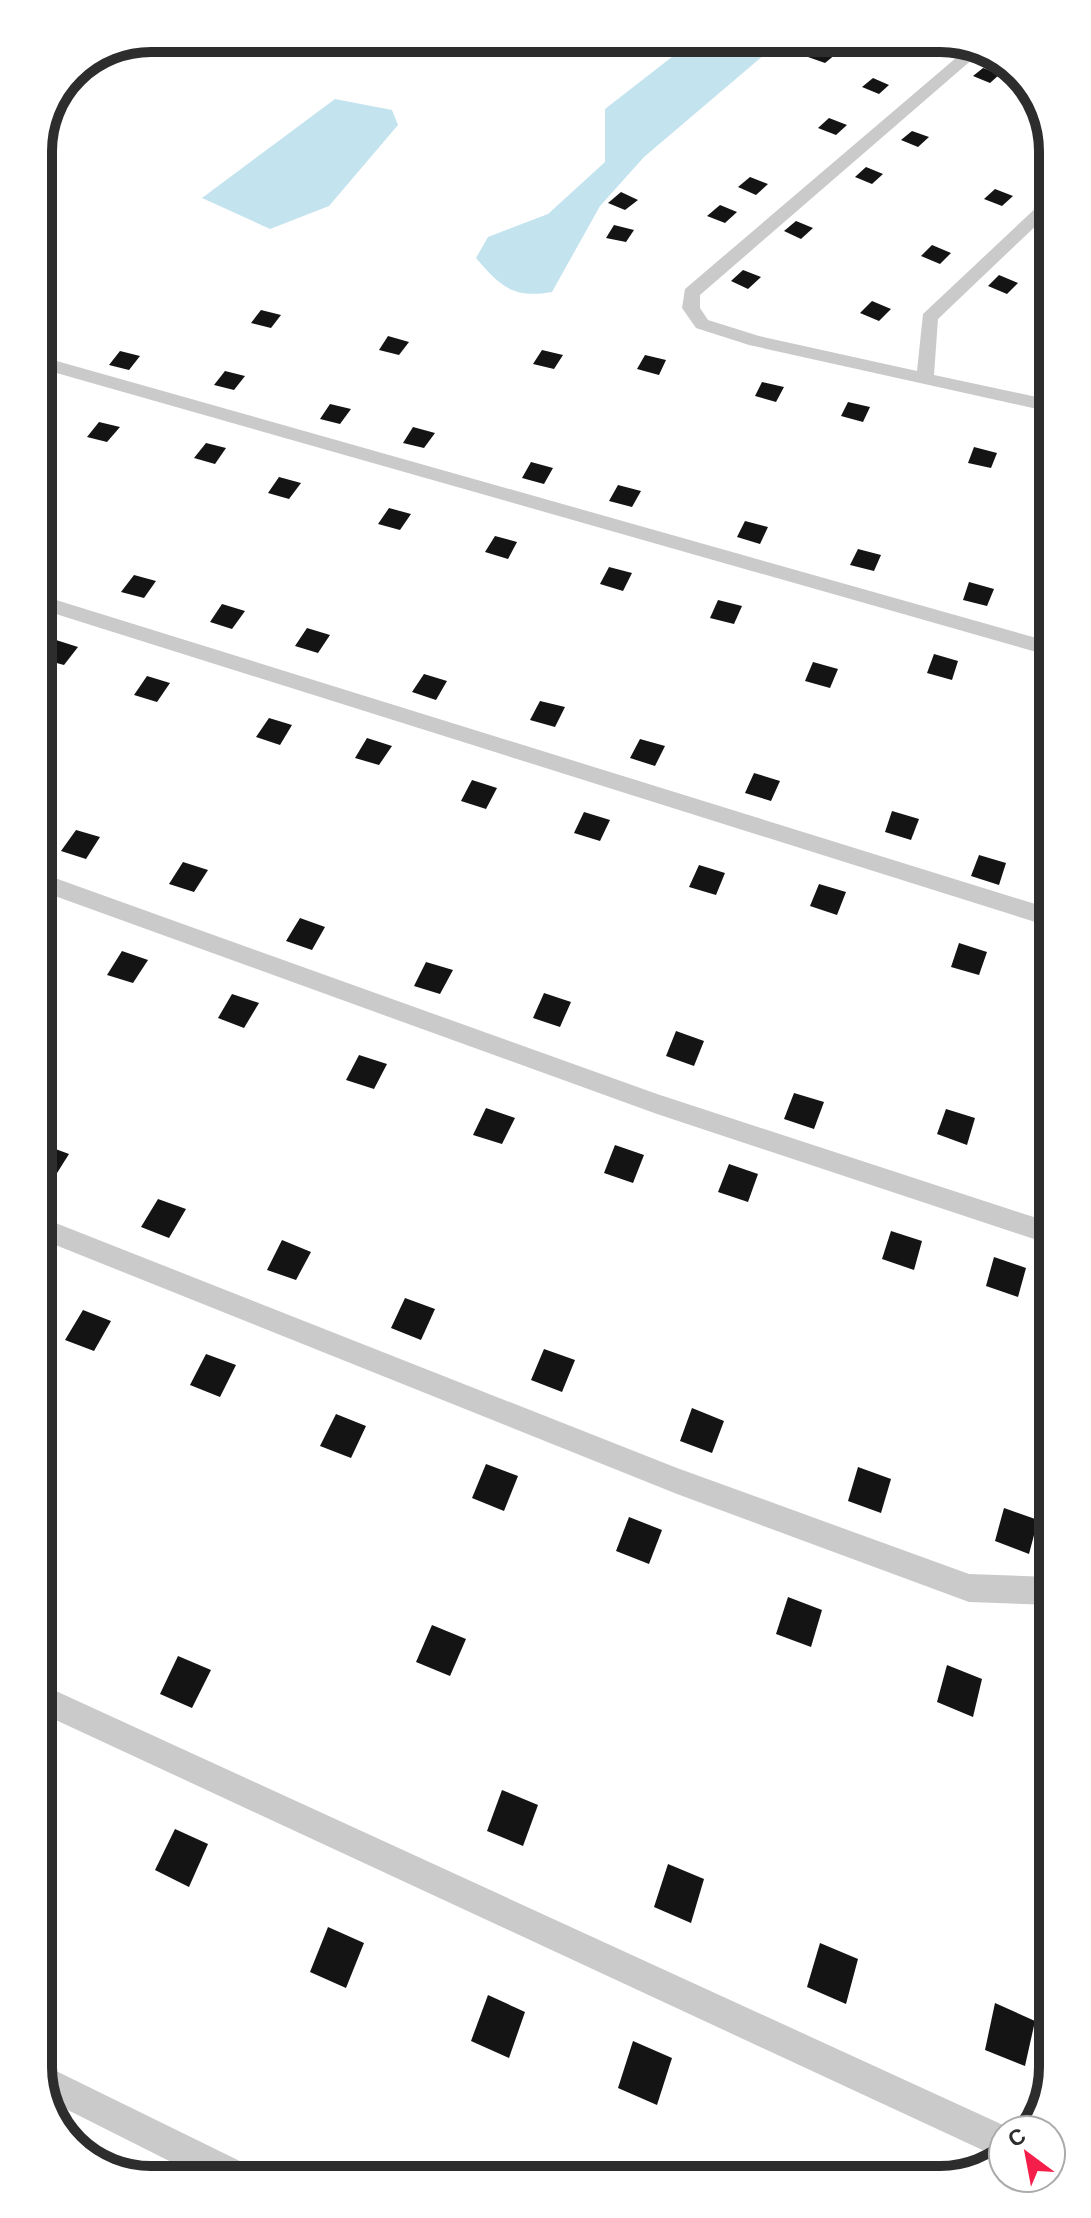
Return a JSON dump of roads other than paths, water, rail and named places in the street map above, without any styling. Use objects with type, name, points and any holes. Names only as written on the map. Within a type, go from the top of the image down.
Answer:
[{"type":"lane","points":[[967,56],[691,293],[691,308],[702,324],[755,341],[1039,403]]},
{"type":"lane","points":[[925,378],[929,318],[1039,214]]},
{"type":"lane","points":[[52,366],[1039,646]]},
{"type":"lane","points":[[52,606],[1039,914]]},
{"type":"lane","points":[[52,886],[657,1104],[1039,1230]]},
{"type":"lane","points":[[52,1233],[677,1481],[969,1588],[1039,1591]]},
{"type":"lane","points":[[52,1703],[987,2135]]},
{"type":"lane","points":[[54,2086],[214,2166]]},
{"type":"water","points":[[768,52],[644,157],[600,206],[552,292],[527,294],[500,283],[476,258],[488,237],[548,214],[605,162],[605,109],[677,53]]},
{"type":"water","points":[[335,99],[392,110],[398,125],[329,206],[270,229],[202,198]]}]
